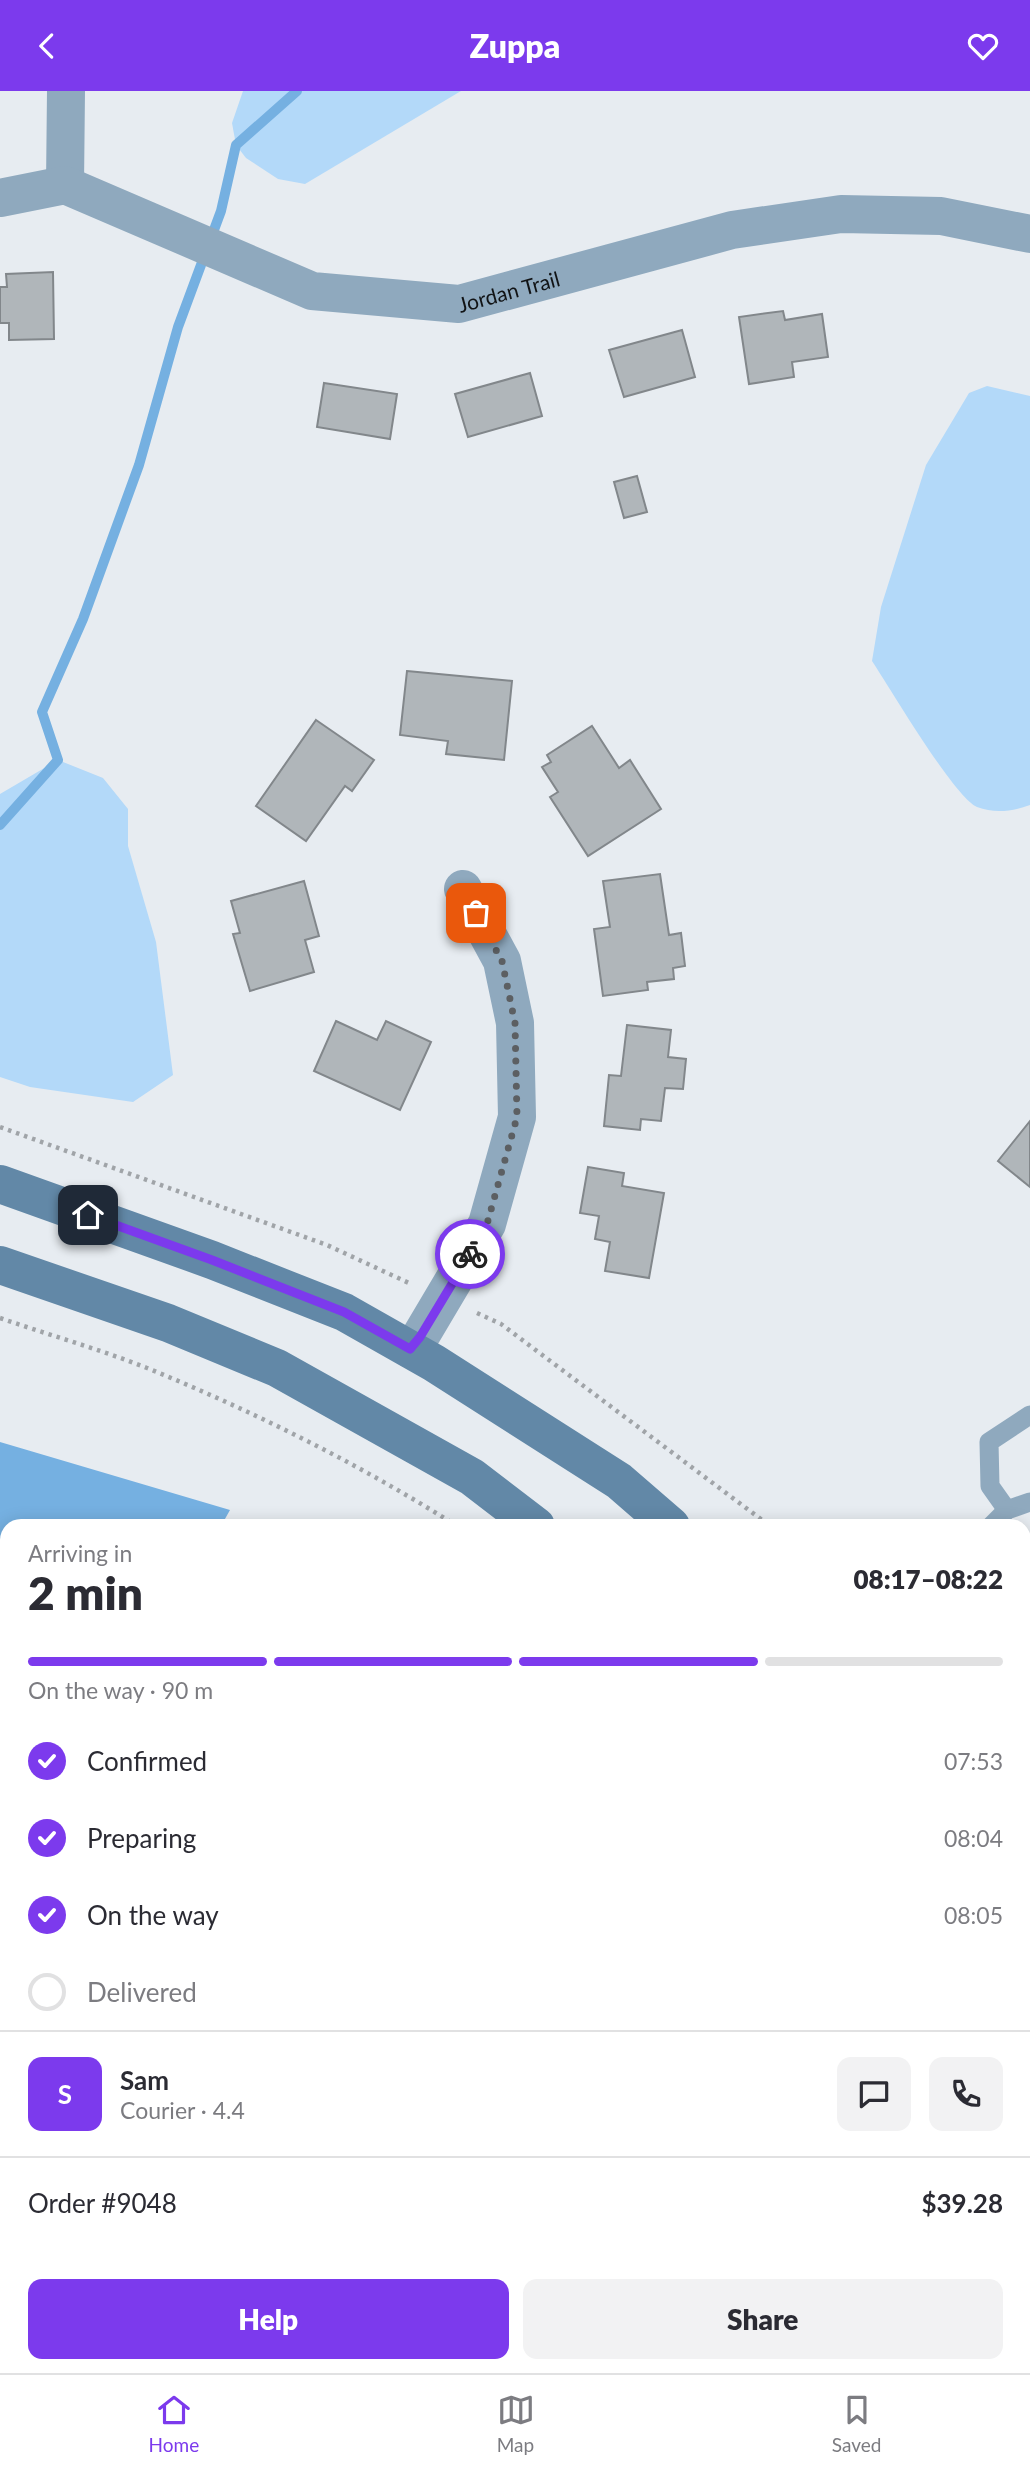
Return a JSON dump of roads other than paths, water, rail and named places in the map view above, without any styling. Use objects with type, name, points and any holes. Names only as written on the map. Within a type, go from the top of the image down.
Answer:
[{"type":"main road","points":[[0,1184],[212,1260],[344,1312],[410,1349],[619,1481],[663,1519]]},
{"type":"main road","points":[[0,1265],[168,1323],[277,1368],[472,1477],[527,1519]]},
{"type":"street","points":[[0,198],[65,185],[66,91]]},
{"type":"street","name":"Jordan Trail","points":[[65,185],[312,291],[460,304],[732,230],[841,214],[941,216],[1030,234]]},
{"type":"street","points":[[410,1349],[420,1337],[487,1224],[517,1117],[515,1023],[502,961],[463,889]]},
{"type":"lane","points":[[1007,1510],[990,1486],[989,1442],[1030,1415]]},
{"type":"lane","points":[[998,1519],[1007,1510],[1030,1502]]},
{"type":"waterway","points":[[0,825],[58,760],[42,712],[83,619],[139,465],[178,327],[221,211],[236,145],[297,91]]}]
